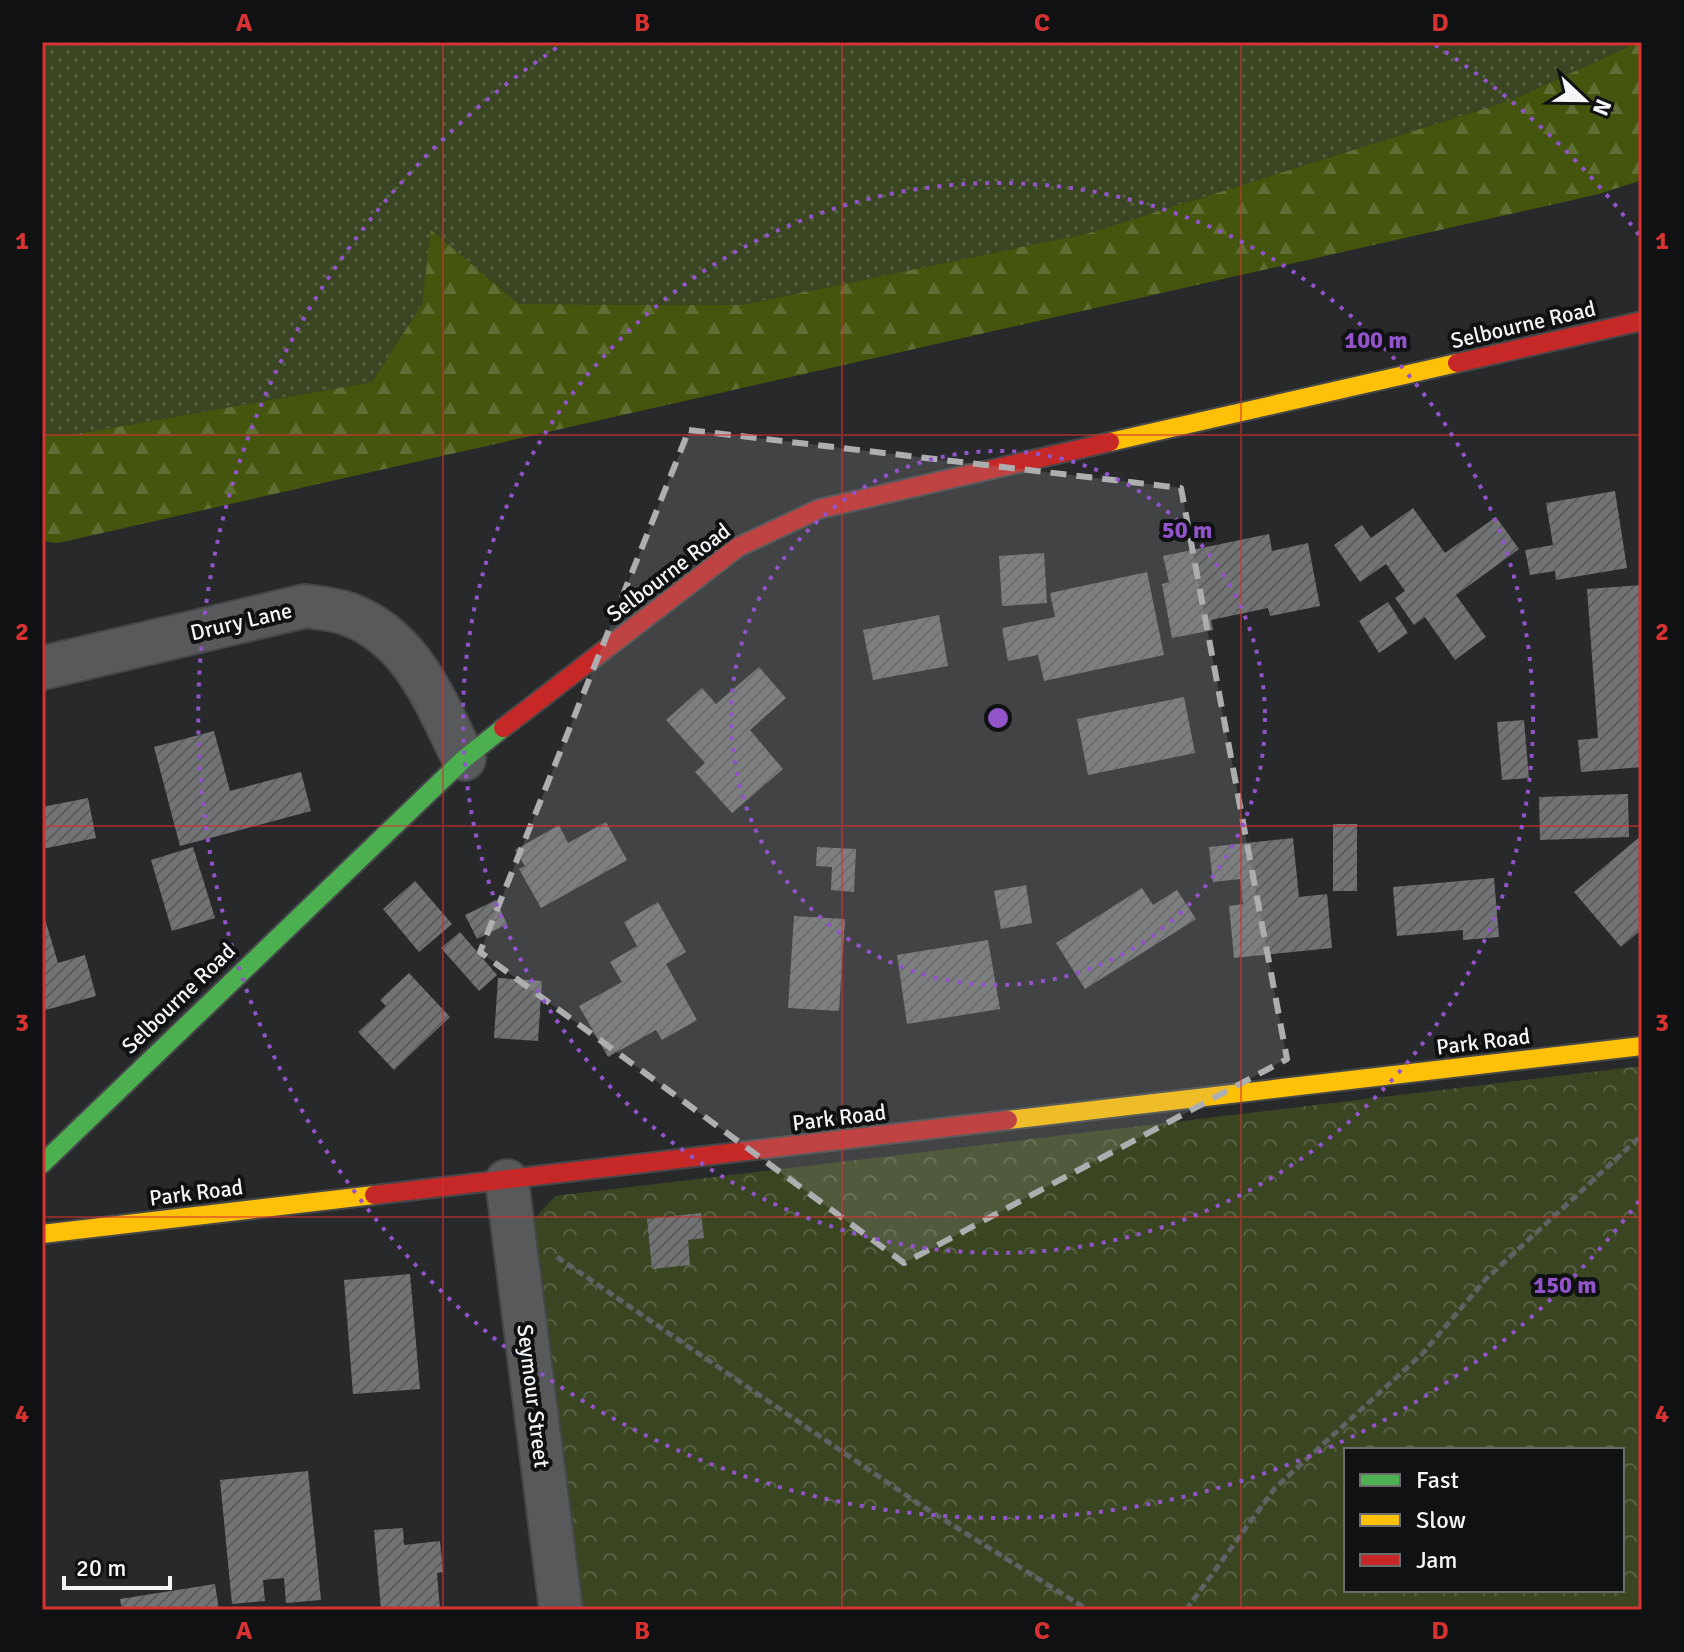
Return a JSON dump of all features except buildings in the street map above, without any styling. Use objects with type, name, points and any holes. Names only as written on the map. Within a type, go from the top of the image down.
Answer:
[{"type":"street","name":"Selbourne Road","points":[[42,1164],[464,759],[738,547],[819,509],[1642,321]]},
{"type":"street","name":"Drury Lane","points":[[42,668],[305,606],[348,614],[382,633],[414,661],[464,759]]},
{"type":"street","name":"Park Road","points":[[42,1234],[1642,1046]]},
{"type":"street","name":"Seymour Street","points":[[507,1181],[561,1610]]},
{"type":"path","points":[[1186,1610],[1275,1488],[1422,1354],[1486,1279],[1642,1135]]},
{"type":"path","points":[[513,1227],[919,1504],[1088,1610]]},
{"type":"highlighted area","points":[[689,430],[1181,488],[1287,1059],[904,1263],[480,952]]},
{"type":"green space","points":[[42,42],[1632,42],[1630,46],[1512,100],[1089,233],[741,305],[519,304],[432,231],[422,304],[372,382],[76,434],[42,435]]},
{"type":"green space","points":[[1632,42],[1642,42],[1642,180],[1599,194],[58,543],[42,541],[42,435],[76,434],[372,382],[422,304],[431,230],[519,304],[741,305],[1089,233],[1512,100],[1630,46]]},
{"type":"green space","points":[[1642,1066],[1642,1610],[573,1610],[526,1237],[536,1217],[555,1196]]},
{"type":"traffic: fast","points":[[42,1164],[464,759],[503,728]]},
{"type":"traffic: slow","points":[[1110,442],[1457,363]]},
{"type":"traffic: slow","points":[[1008,1120],[1642,1046]]},
{"type":"traffic: slow","points":[[42,1234],[374,1195]]},
{"type":"traffic: jam","points":[[1457,363],[1642,321]]},
{"type":"traffic: jam","points":[[503,728],[738,547],[819,509],[1110,442]]},
{"type":"traffic: jam","points":[[374,1195],[1008,1120]]}]
